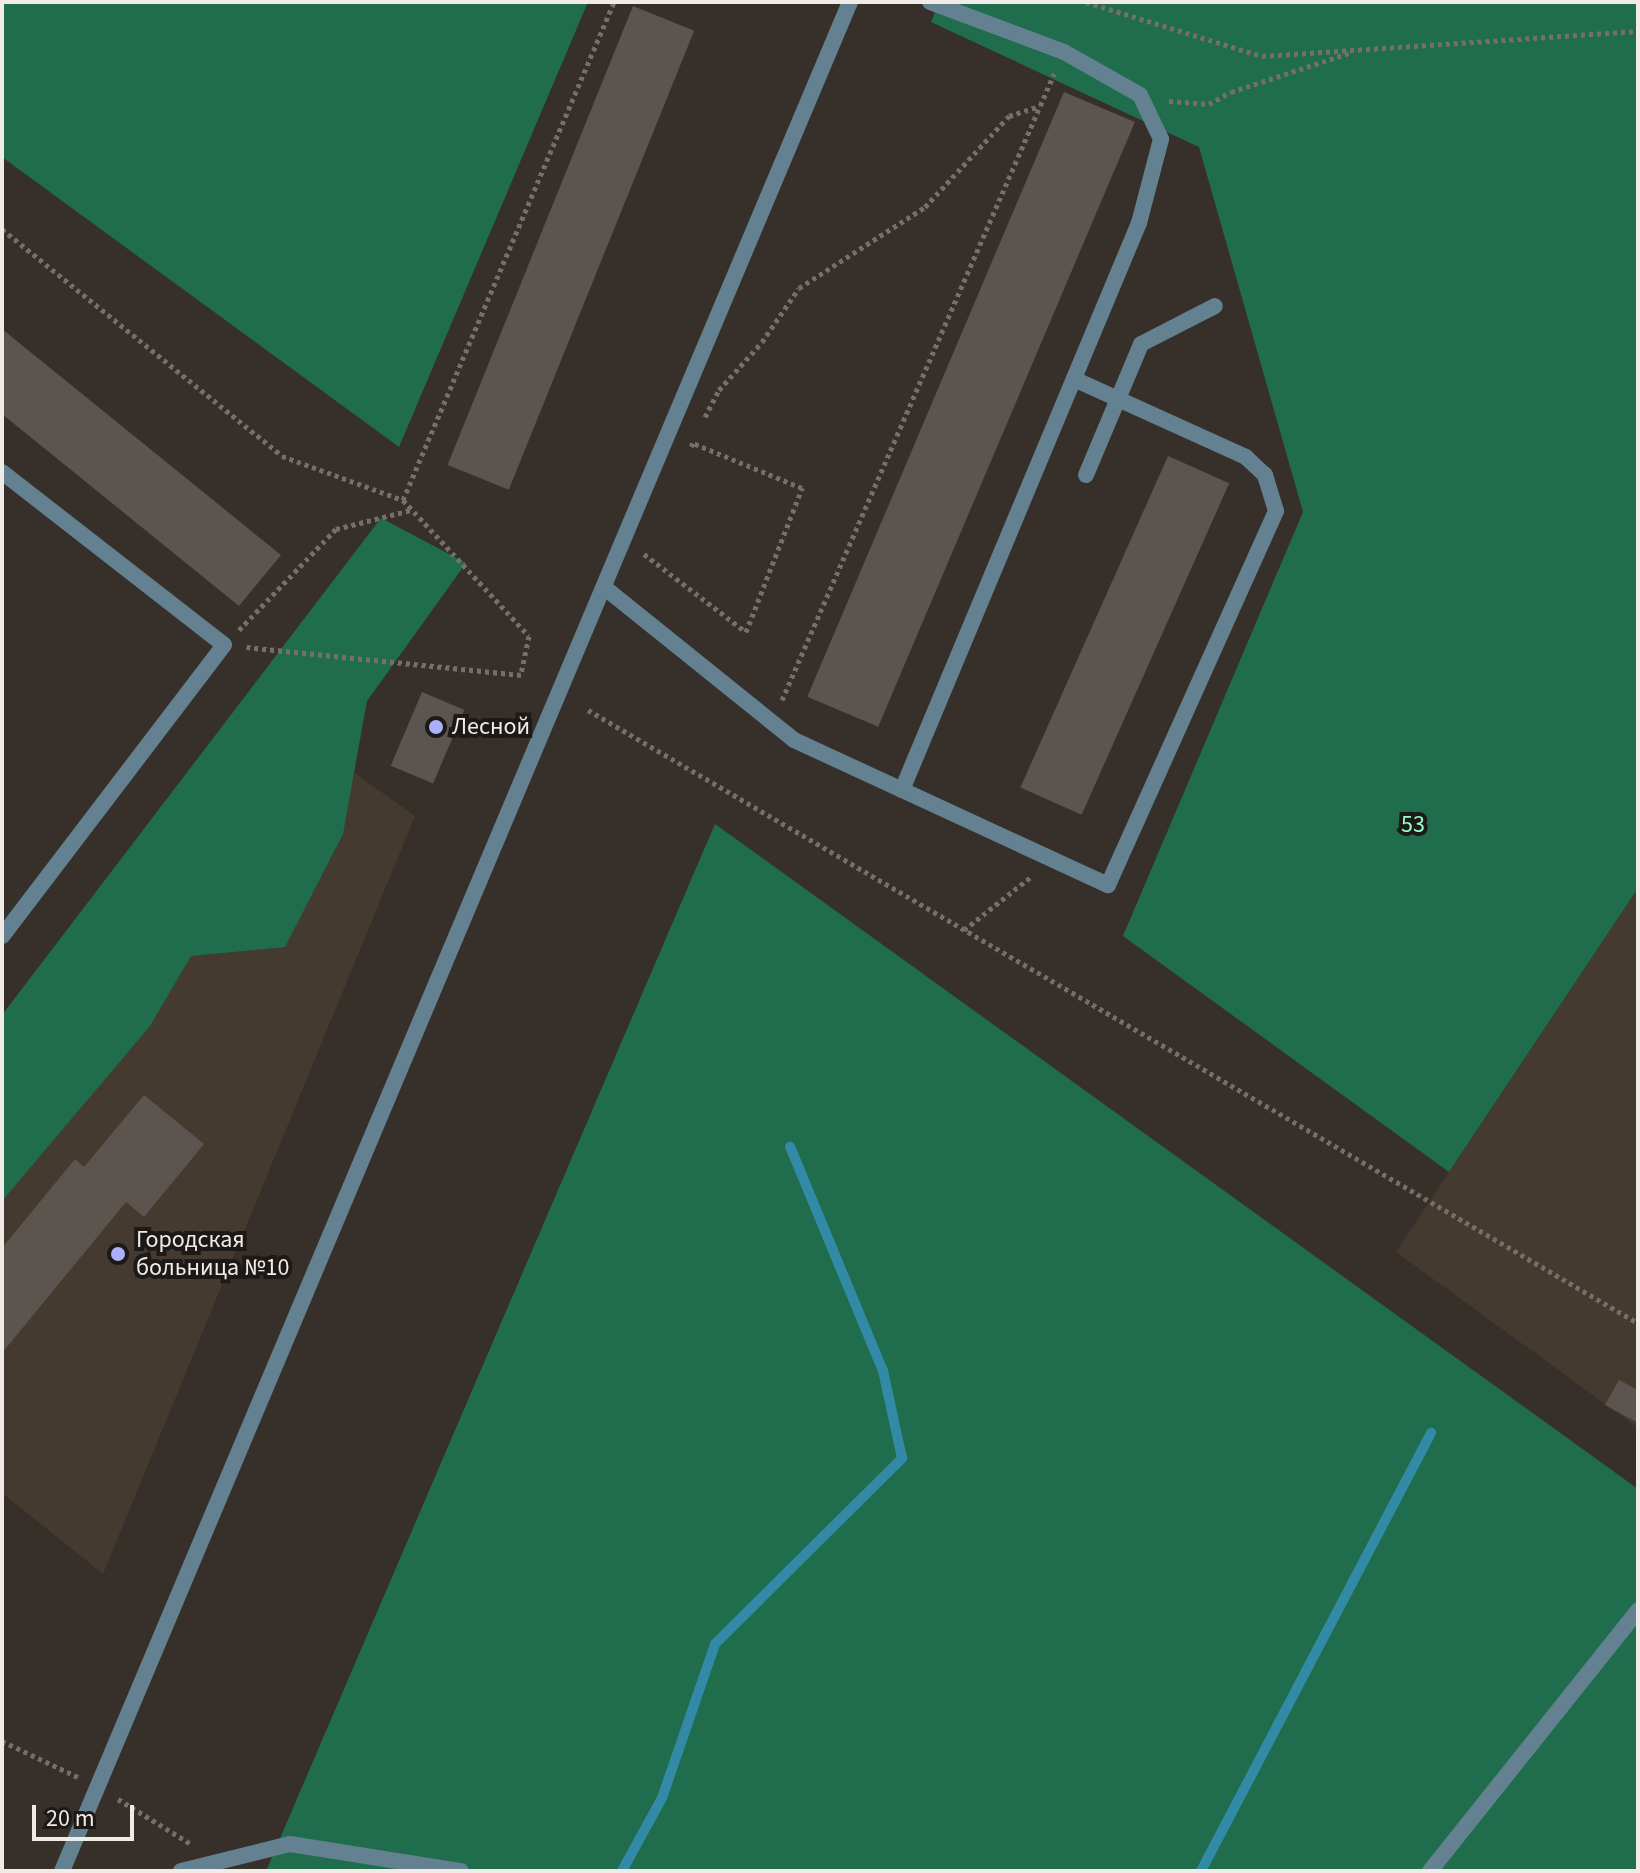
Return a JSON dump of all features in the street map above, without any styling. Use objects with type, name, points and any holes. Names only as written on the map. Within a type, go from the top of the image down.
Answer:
[{"type":"street","points":[[62,1871],[850,2]]},
{"type":"street","points":[[902,790],[1139,223],[1161,139],[1140,95],[1064,52],[930,2]]},
{"type":"street","points":[[1086,475],[1141,344],[1215,306]]},
{"type":"street","points":[[605,588],[794,740],[1108,885],[1276,511],[1265,475],[1246,457],[1074,379]]},
{"type":"street","points":[[2,472],[224,645],[2,936]]},
{"type":"street","points":[[1430,1871],[1638,1610]]},
{"type":"street","points":[[181,1871],[290,1844],[461,1871]]},
{"type":"path","points":[[403,500],[614,2]]},
{"type":"path","points":[[1086,2],[1262,56],[1638,31]]},
{"type":"path","points":[[1140,95],[1209,104],[1231,92],[1357,50]]},
{"type":"path","points":[[772,723],[1064,52]]},
{"type":"path","points":[[686,457],[719,390],[762,342],[799,288],[925,207],[1009,116],[1040,105]]},
{"type":"path","points":[[2,229],[282,456],[403,500],[529,636],[521,675],[224,645]]},
{"type":"path","points":[[643,552],[746,632],[802,488],[693,443]]},
{"type":"path","points":[[224,645],[336,529],[412,509]]},
{"type":"path","points":[[620,601],[649,539]]},
{"type":"path","points":[[588,710],[1638,1323]]},
{"type":"path","points":[[964,930],[1053,860]]},
{"type":"path","points":[[2,1741],[97,1786],[220,1861]]},
{"type":"shaded area","name":"Городская больница №10","points":[[248,697],[415,816],[103,1574],[2,1493],[2,1015]]},
{"type":"shaded area","points":[[1638,888],[1638,1428],[1396,1252]]},
{"type":"green space","points":[[2,2],[588,2],[399,447],[2,157]]},
{"type":"green space","name":"53","points":[[939,2],[1638,2],[1638,888],[1449,1172],[1123,936],[1303,512],[1199,147],[931,22]]},
{"type":"green space","points":[[381,518],[466,563],[367,701],[343,834],[285,947],[191,956],[150,1026],[2,1201],[2,1015]]},
{"type":"green space","points":[[715,824],[1638,1489],[1638,1871],[266,1871]]},
{"type":"building","points":[[633,6],[694,31],[509,490],[448,465]]},
{"type":"building","points":[[1064,92],[1135,122],[878,727],[807,697]]},
{"type":"building","points":[[2,329],[281,555],[239,606],[2,414]]},
{"type":"building","points":[[1168,456],[1229,483],[1082,815],[1020,788]]},
{"type":"building","points":[[422,692],[464,710],[433,784],[391,766]]},
{"type":"building","points":[[144,1095],[204,1144],[144,1217],[126,1202],[2,1353],[2,1248],[75,1159],[84,1167]]},
{"type":"building","points":[[1619,1380],[1638,1390],[1638,1423],[1605,1405]]},
{"type":"waterway","points":[[622,1871],[662,1798],[715,1644],[902,1458],[883,1371],[790,1146]]},
{"type":"waterway","points":[[1201,1871],[1431,1433]]},
{"type":"place","name":"Лесной","points":[[436,727]]},
{"type":"place","name":"Городская больница №10","points":[[118,1254]]}]
